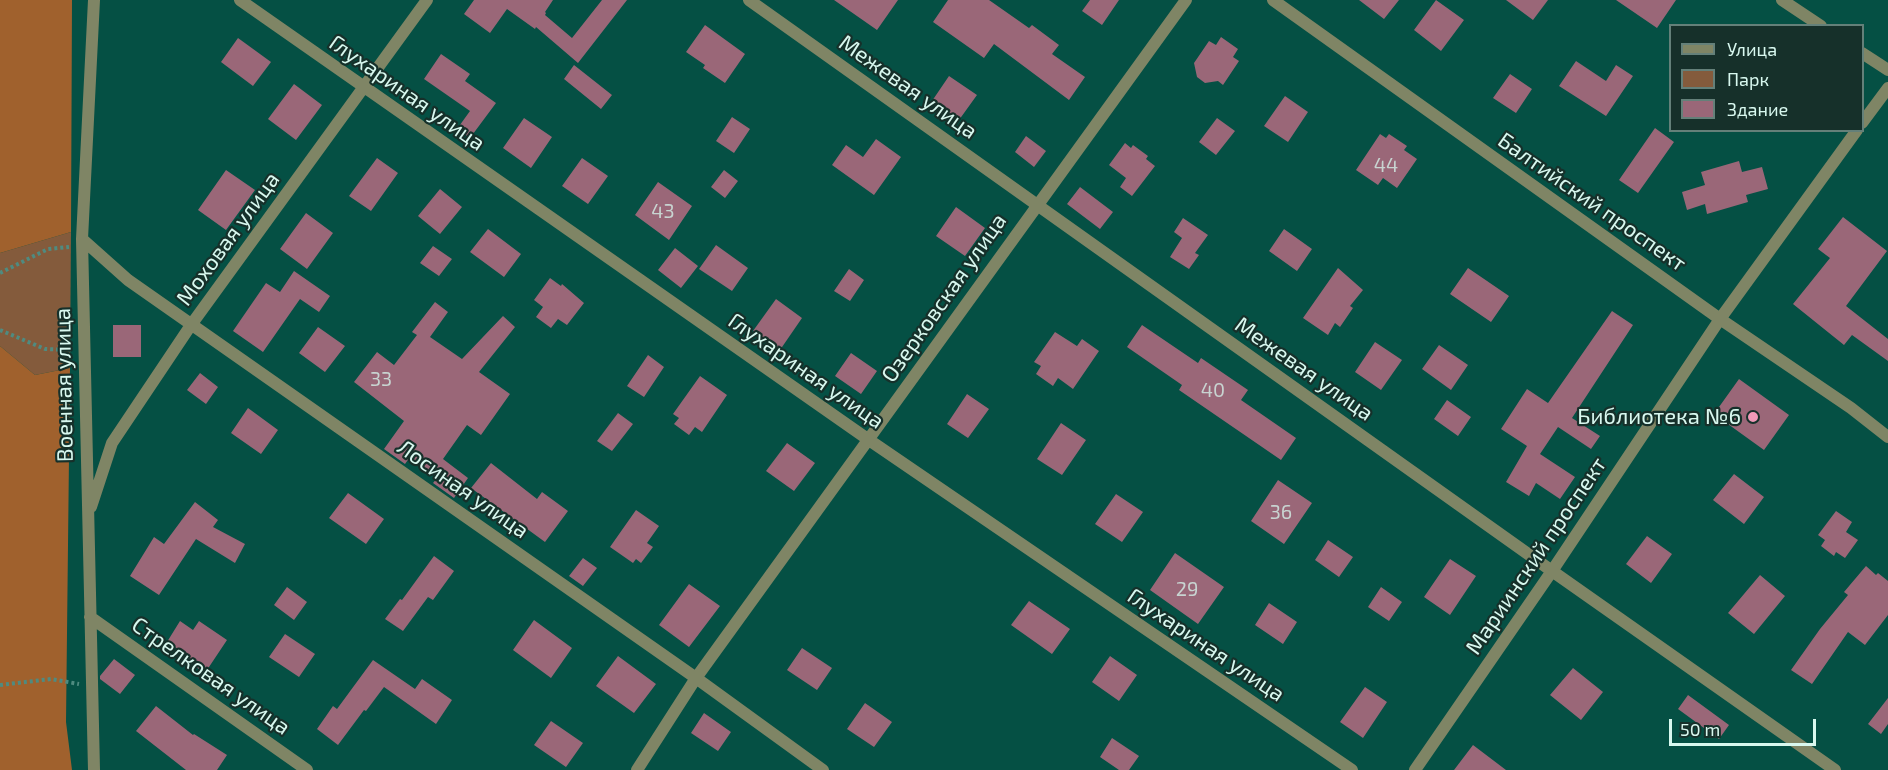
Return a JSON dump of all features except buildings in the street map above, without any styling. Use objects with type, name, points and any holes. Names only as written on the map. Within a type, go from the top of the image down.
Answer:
[{"type":"street","name":"Военная улица","points":[[94,0],[82,239],[94,770]]},
{"type":"street","name":"Глухариная улица","points":[[240,0],[869,441],[1352,770]]},
{"type":"street","name":"Моховая улица","points":[[87,516],[112,443],[191,325],[427,0]]},
{"type":"street","name":"Межевая улица","points":[[750,0],[1835,770]]},
{"type":"street","name":"Озерковская улица","points":[[637,770],[696,678],[1186,0]]},
{"type":"street","name":"Балтийский проспект","points":[[1273,0],[1720,319],[1851,408],[1888,437]]},
{"type":"street","points":[[1782,0],[1818,24]]},
{"type":"street","points":[[1864,54],[1888,70]]},
{"type":"street","points":[[1864,122],[1888,88]]},
{"type":"street","name":"Мариинский проспект","points":[[1415,770],[1552,571],[1720,319],[1856,132]]},
{"type":"street","name":"Лосиная улица","points":[[82,239],[128,280],[696,678],[823,770]]},
{"type":"street","name":"Стрелковая улица","points":[[90,617],[308,770]]},
{"type":"path","points":[[0,273],[48,249],[66,247]]},
{"type":"path","points":[[0,330],[45,349],[62,350]]},
{"type":"path","points":[[0,686],[51,679],[91,686]]},
{"type":"green space","points":[[71,232],[70,368],[35,375],[0,346],[0,253]]},
{"type":"shaded area","points":[[0,0],[72,0],[71,232],[0,253]]},
{"type":"shaded area","points":[[0,346],[35,375],[70,368],[66,722],[72,770],[0,770]]},
{"type":"place","name":"Библиотека №6","points":[[1753,417]]}]
